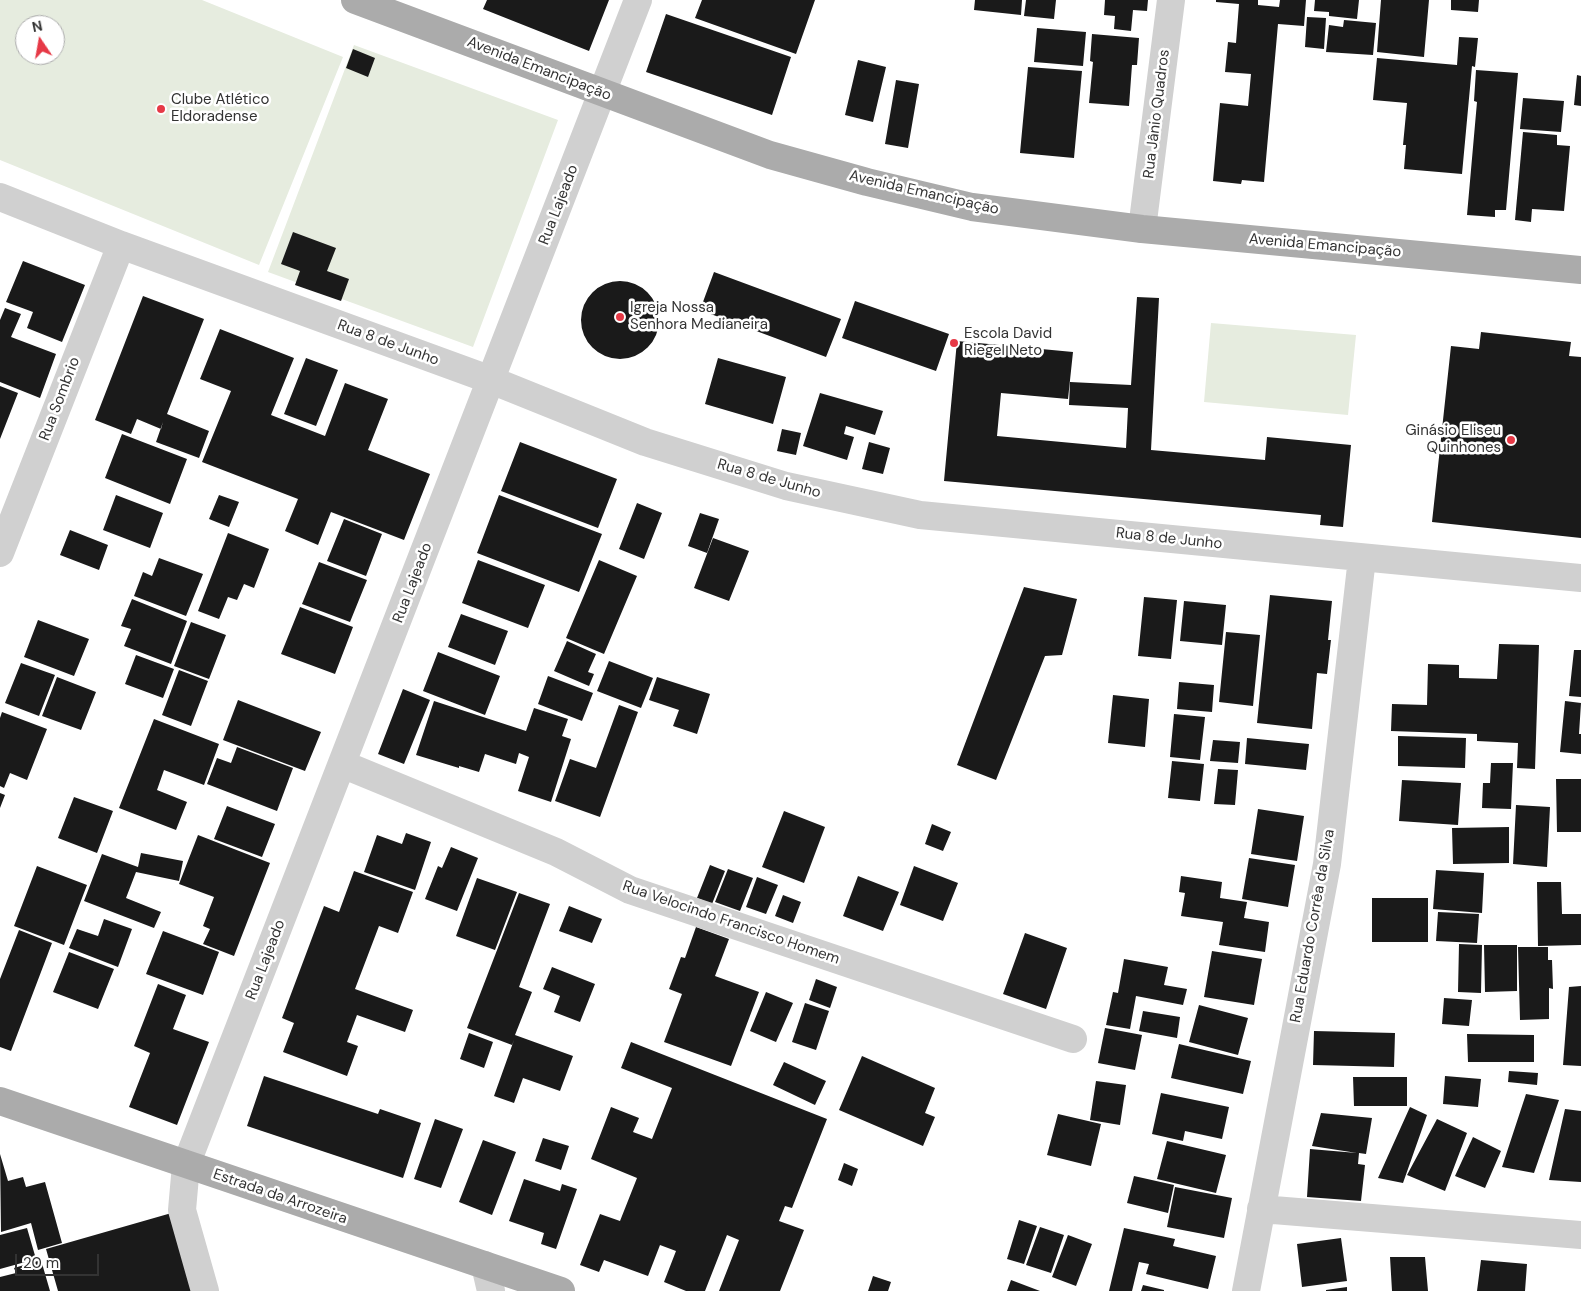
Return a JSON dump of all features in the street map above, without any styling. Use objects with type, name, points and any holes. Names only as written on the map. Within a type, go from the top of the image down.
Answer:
[{"type":"main road","name":"Avenida Emancipação","points":[[355,0],[770,155],[867,182],[972,207],[1142,229],[1581,270]]},
{"type":"main road","name":"Estrada da Arrozeira","points":[[0,1101],[186,1165],[488,1278],[561,1291]]},
{"type":"street","name":"Rua Lajeado","points":[[205,1291],[182,1210],[186,1165],[638,0]]},
{"type":"street","name":"Rua Jânio Quadros","points":[[1142,229],[1171,0]]},
{"type":"street","name":"Rua 8 de Junho","points":[[0,197],[121,245],[491,380],[645,442],[776,483],[920,515],[1581,578]]},
{"type":"street","name":"Rua Sombrio","points":[[0,553],[121,245]]},
{"type":"street","name":"Rua Eduardo Corrêa da Silva","points":[[1246,1291],[1260,1209],[1327,864],[1362,558]]},
{"type":"street","name":"Rua Velocindo Francisco Homem","points":[[342,764],[556,852],[630,890],[1073,1039]]},
{"type":"street","points":[[1260,1209],[1581,1235]]},
{"type":"shaded area","name":"Clube Atlético Eldoradense","points":[[0,0],[202,0],[343,57],[259,265],[0,160]]},
{"type":"shaded area","points":[[354,45],[558,120],[473,347],[268,272]]},
{"type":"shaded area","points":[[1211,323],[1356,335],[1348,415],[1204,402]]},
{"type":"building","points":[[487,0],[609,0],[589,51],[483,9]]},
{"type":"building","points":[[702,0],[815,0],[796,54],[695,18]]},
{"type":"building","points":[[975,0],[1022,0],[1021,15],[974,10]]},
{"type":"building","points":[[1026,0],[1056,0],[1054,19],[1024,16]]},
{"type":"building","points":[[1105,0],[1148,0],[1147,11],[1133,10],[1131,31],[1114,29],[1115,16],[1104,15]]},
{"type":"building","points":[[1216,0],[1258,0],[1258,5],[1279,7],[1280,0],[1306,0],[1304,26],[1278,24],[1264,182],[1242,180],[1241,184],[1213,181],[1220,103],[1248,106],[1251,74],[1225,72],[1228,42],[1236,43],[1239,4],[1216,2]]},
{"type":"building","points":[[1315,0],[1359,0],[1357,19],[1329,16],[1329,12],[1314,11]]},
{"type":"building","points":[[1381,0],[1429,0],[1424,57],[1377,52]]},
{"type":"building","points":[[1451,0],[1479,0],[1478,12],[1451,10]]},
{"type":"building","points":[[666,14],[791,57],[772,115],[646,72]]},
{"type":"building","points":[[1307,17],[1326,18],[1324,49],[1305,47]]},
{"type":"building","points":[[1344,20],[1376,23],[1373,55],[1326,52],[1329,25],[1343,27]]},
{"type":"building","points":[[1037,28],[1086,32],[1083,66],[1034,62]]},
{"type":"building","points":[[1092,34],[1139,38],[1137,65],[1132,65],[1129,106],[1089,103],[1093,62],[1090,61]]},
{"type":"building","points":[[1459,37],[1478,38],[1475,67],[1472,66],[1462,174],[1404,169],[1406,145],[1403,145],[1407,103],[1373,100],[1377,58],[1457,65]]},
{"type":"building","points":[[353,49],[375,58],[368,77],[346,68]]},
{"type":"building","points":[[858,60],[886,67],[873,122],[845,115]]},
{"type":"building","points":[[1028,67],[1082,71],[1074,158],[1020,153]]},
{"type":"building","points":[[1476,70],[1518,73],[1506,210],[1495,210],[1495,217],[1467,215],[1477,102],[1474,101]]},
{"type":"building","points":[[1577,75],[1581,76],[1581,106],[1574,105]]},
{"type":"building","points":[[896,80],[919,84],[908,148],[885,144]]},
{"type":"building","points":[[1523,98],[1564,101],[1561,132],[1520,129]]},
{"type":"building","points":[[1523,132],[1557,135],[1557,145],[1570,146],[1564,211],[1532,209],[1531,222],[1515,220]]},
{"type":"building","points":[[293,232],[336,248],[327,271],[349,279],[341,301],[295,285],[300,271],[281,264]]},
{"type":"building","points":[[23,261],[85,285],[62,342],[27,328],[33,312],[6,302]]},
{"type":"building","points":[[714,272],[841,319],[826,357],[700,310]]},
{"type":"building","name":"Igreja Nossa Senhora Medianeira","points":[[620,281],[635,284],[647,293],[656,305],[659,320],[656,335],[647,347],[635,356],[620,359],[605,356],[593,347],[584,335],[581,320],[584,305],[593,293],[605,284]]},
{"type":"building","points":[[143,296],[204,319],[167,414],[209,431],[199,458],[156,442],[161,429],[137,419],[131,434],[95,420]]},
{"type":"building","points":[[1137,297],[1159,298],[1151,450],[1265,460],[1267,437],[1351,445],[1343,527],[1320,525],[1321,515],[944,481],[957,341],[1073,352],[1068,399],[1001,393],[997,436],[1126,448],[1128,408],[1069,405],[1070,382],[1131,385]]},
{"type":"building","points":[[855,301],[949,334],[936,371],[842,338]]},
{"type":"building","points":[[5,308],[21,314],[11,337],[56,354],[40,398],[0,382],[0,320]]},
{"type":"building","points":[[220,329],[294,358],[271,415],[325,436],[345,383],[388,399],[368,450],[430,474],[404,540],[331,512],[318,545],[285,531],[298,499],[202,462],[231,391],[200,379]]},
{"type":"building","name":"Ginásio Eliseu Quinhones","points":[[1481,332],[1571,342],[1569,356],[1581,357],[1581,538],[1432,522],[1451,346],[1479,349]]},
{"type":"building","points":[[306,358],[338,370],[316,426],[284,414]]},
{"type":"building","points":[[718,358],[786,377],[773,424],[705,404]]},
{"type":"building","points":[[0,386],[18,393],[0,439]]},
{"type":"building","points":[[820,393],[883,411],[875,435],[846,426],[844,434],[854,437],[847,460],[803,446]]},
{"type":"building","points":[[782,429],[801,433],[796,455],[777,451]]},
{"type":"building","points":[[122,434],[187,459],[170,504],[105,478]]},
{"type":"building","points":[[520,442],[617,479],[598,528],[501,491]]},
{"type":"building","points":[[869,442],[890,448],[883,474],[862,469]]},
{"type":"building","points":[[116,495],[163,513],[150,548],[103,530]]},
{"type":"building","points":[[219,495],[239,502],[229,527],[209,519]]},
{"type":"building","points":[[499,495],[602,534],[579,592],[477,553]]},
{"type":"building","points":[[637,503],[662,513],[644,559],[619,549]]},
{"type":"building","points":[[700,513],[719,519],[707,553],[688,546]]},
{"type":"building","points":[[344,519],[382,534],[366,576],[327,561]]},
{"type":"building","points":[[70,530],[108,545],[99,570],[60,555]]},
{"type":"building","points":[[228,533],[269,549],[254,588],[244,584],[237,600],[228,597],[219,619],[198,611]]},
{"type":"building","points":[[713,538],[749,551],[729,601],[694,588]]},
{"type":"building","points":[[159,558],[203,574],[186,616],[134,596],[143,572],[152,576]]},
{"type":"building","points":[[478,560],[545,585],[528,628],[462,603]]},
{"type":"building","points":[[599,560],[637,576],[604,654],[566,638]]},
{"type":"building","points":[[319,562],[367,580],[350,622],[302,604]]},
{"type":"building","points":[[1024,587],[1077,599],[1062,655],[1045,656],[996,780],[957,765]]},
{"type":"building","points":[[1270,595],[1332,601],[1328,640],[1331,640],[1327,674],[1317,673],[1312,729],[1257,723]]},
{"type":"building","points":[[1144,597],[1177,600],[1171,659],[1138,656]]},
{"type":"building","points":[[132,599],[187,621],[171,664],[124,646],[131,629],[121,626]]},
{"type":"building","points":[[1184,601],[1226,605],[1222,645],[1180,641]]},
{"type":"building","points":[[300,607],[353,627],[335,674],[281,654]]},
{"type":"building","points":[[461,614],[508,631],[495,665],[448,647]]},
{"type":"building","points":[[38,620],[89,639],[74,676],[24,657]]},
{"type":"building","points":[[191,622],[226,635],[209,679],[174,666]]},
{"type":"building","points":[[1226,632],[1260,635],[1253,706],[1219,702]]},
{"type":"building","points":[[567,641],[596,654],[588,672],[594,674],[589,686],[554,671]]},
{"type":"building","points":[[1499,644],[1539,645],[1535,769],[1517,768],[1518,743],[1477,741],[1477,734],[1391,731],[1392,704],[1427,705],[1428,664],[1459,665],[1459,678],[1497,679]]},
{"type":"building","points":[[1574,650],[1581,650],[1581,697],[1569,696]]},
{"type":"building","points":[[438,652],[500,676],[485,715],[423,691]]},
{"type":"building","points":[[136,655],[174,669],[163,698],[125,684]]},
{"type":"building","points":[[609,661],[653,678],[641,708],[597,691]]},
{"type":"building","points":[[21,663],[55,675],[39,716],[5,703]]},
{"type":"building","points":[[179,670],[208,681],[191,726],[162,715]]},
{"type":"building","points":[[548,676],[593,693],[582,721],[538,704]]},
{"type":"building","points":[[57,677],[96,692],[81,730],[42,716]]},
{"type":"building","points":[[657,677],[710,694],[697,734],[673,726],[679,710],[649,700]]},
{"type":"building","points":[[1179,682],[1214,685],[1212,712],[1177,709]]},
{"type":"building","points":[[403,689],[430,700],[404,764],[378,754]]},
{"type":"building","points":[[1113,695],[1149,699],[1145,747],[1108,743]]},
{"type":"building","points":[[238,700],[321,732],[305,771],[223,740]]},
{"type":"building","points":[[434,701],[526,731],[534,708],[568,719],[562,736],[571,739],[551,802],[518,791],[529,757],[519,753],[516,764],[485,754],[479,772],[416,755]]},
{"type":"building","points":[[1565,701],[1581,703],[1579,734],[1581,734],[1581,754],[1560,752]]},
{"type":"building","points":[[619,705],[638,712],[600,817],[555,801],[570,759],[596,768]]},
{"type":"building","points":[[2,712],[47,729],[27,780],[10,773],[4,788],[0,786],[0,718]]},
{"type":"building","points":[[1174,714],[1205,717],[1200,760],[1170,757]]},
{"type":"building","points":[[154,719],[219,744],[204,785],[164,770],[157,790],[187,802],[176,830],[119,808]]},
{"type":"building","points":[[1398,736],[1466,738],[1465,768],[1398,766]]},
{"type":"building","points":[[1247,738],[1309,744],[1306,770],[1245,764]]},
{"type":"building","points":[[1213,740],[1240,742],[1238,763],[1210,761]]},
{"type":"building","points":[[237,747],[293,768],[277,811],[207,784],[217,758],[231,763]]},
{"type":"building","points":[[1172,761],[1204,764],[1200,801],[1168,798]]},
{"type":"building","points":[[1491,763],[1513,763],[1511,809],[1482,808],[1483,783],[1490,783]]},
{"type":"building","points":[[1218,769],[1238,770],[1235,805],[1214,804]]},
{"type":"building","points":[[1556,779],[1581,779],[1581,832],[1557,832]]},
{"type":"building","points":[[1402,780],[1461,783],[1458,825],[1399,821]]},
{"type":"building","points":[[0,793],[5,795],[0,808]]},
{"type":"building","points":[[74,797],[113,811],[97,853],[58,838]]},
{"type":"building","points":[[1516,805],[1550,807],[1547,867],[1513,864]]},
{"type":"building","points":[[227,806],[275,824],[262,857],[214,839]]},
{"type":"building","points":[[1258,809],[1304,816],[1297,861],[1251,854]]},
{"type":"building","points":[[784,811],[825,827],[804,883],[762,867]]},
{"type":"building","points":[[932,824],[951,832],[943,851],[925,844]]},
{"type":"building","points":[[1509,827],[1509,863],[1453,864],[1452,828]]},
{"type":"building","points":[[406,833],[431,842],[415,890],[364,872],[377,835],[402,844]]},
{"type":"building","points":[[198,835],[270,863],[234,956],[203,944],[210,929],[203,926],[214,897],[179,884]]},
{"type":"building","points":[[451,847],[478,858],[457,911],[425,899],[438,866],[442,868]]},
{"type":"building","points":[[141,853],[183,861],[179,881],[136,872],[126,898],[161,912],[154,928],[84,901],[102,854],[138,867]]},
{"type":"building","points":[[1249,858],[1295,865],[1288,907],[1242,899]]},
{"type":"building","points":[[710,865],[725,871],[712,904],[697,898]]},
{"type":"building","points":[[37,866],[87,885],[64,945],[14,926]]},
{"type":"building","points":[[914,866],[958,883],[943,921],[900,905]]},
{"type":"building","points":[[728,869],[753,878],[740,911],[715,902]]},
{"type":"building","points":[[1436,870],[1484,873],[1482,913],[1433,909]]},
{"type":"building","points":[[354,871],[413,892],[398,933],[379,926],[355,989],[413,1010],[405,1032],[357,1015],[347,1042],[358,1046],[347,1076],[283,1052],[294,1023],[282,1018],[324,906],[339,912]]},
{"type":"building","points":[[858,876],[899,892],[883,931],[843,916]]},
{"type":"building","points":[[1181,876],[1222,882],[1220,898],[1247,902],[1244,918],[1269,922],[1265,952],[1219,945],[1223,922],[1181,916],[1185,893],[1179,892]]},
{"type":"building","points":[[757,877],[778,885],[766,914],[746,907]]},
{"type":"building","points":[[477,878],[517,892],[495,950],[456,936]]},
{"type":"building","points":[[1537,882],[1561,882],[1562,914],[1581,914],[1581,945],[1538,946]]},
{"type":"building","points":[[519,893],[550,904],[519,987],[532,992],[515,1035],[573,1056],[560,1091],[523,1078],[514,1103],[494,1096],[514,1040],[512,1045],[467,1028]]},
{"type":"building","points":[[783,895],[801,902],[793,923],[775,916]]},
{"type":"building","points":[[1372,898],[1428,898],[1428,942],[1372,942]]},
{"type":"building","points":[[569,906],[602,919],[592,943],[559,931]]},
{"type":"building","points":[[1438,912],[1479,914],[1477,943],[1436,941]]},
{"type":"building","points":[[104,919],[132,929],[118,967],[69,948],[77,929],[98,936]]},
{"type":"building","points":[[696,927],[729,939],[715,976],[759,992],[731,1066],[664,1042],[682,994],[669,989],[681,957],[685,958]]},
{"type":"building","points":[[19,930],[52,943],[11,1051],[0,1047],[0,979]]},
{"type":"building","points":[[163,931],[219,952],[203,995],[146,974]]},
{"type":"building","points":[[1025,933],[1067,948],[1046,1009],[1003,994]]},
{"type":"building","points":[[1459,944],[1482,945],[1481,993],[1458,992]]},
{"type":"building","points":[[1484,945],[1517,945],[1517,991],[1485,992]]},
{"type":"building","points":[[1518,947],[1548,947],[1548,960],[1552,960],[1553,989],[1549,988],[1549,1019],[1520,1020]]},
{"type":"building","points":[[1212,951],[1262,959],[1254,1005],[1204,997]]},
{"type":"building","points":[[69,952],[114,969],[98,1009],[53,992]]},
{"type":"building","points":[[1124,959],[1168,967],[1164,985],[1187,989],[1183,1005],[1136,996],[1130,1029],[1106,1025],[1113,992],[1118,993]]},
{"type":"building","points":[[552,967],[595,984],[580,1022],[554,1012],[560,996],[543,989]]},
{"type":"building","points":[[816,979],[837,987],[830,1008],[809,1000]]},
{"type":"building","points":[[158,984],[186,995],[173,1029],[209,1042],[177,1125],[129,1107],[150,1053],[134,1046]]},
{"type":"building","points":[[1581,986],[1581,1066],[1563,1065],[1569,987]]},
{"type":"building","points":[[766,992],[793,1003],[776,1042],[750,1031]]},
{"type":"building","points":[[1444,998],[1472,1000],[1469,1026],[1442,1024]]},
{"type":"building","points":[[805,1003],[829,1011],[816,1050],[792,1042]]},
{"type":"building","points":[[1199,1005],[1248,1018],[1238,1055],[1189,1042]]},
{"type":"building","points":[[1143,1011],[1180,1017],[1177,1038],[1139,1031]]},
{"type":"building","points":[[1105,1028],[1142,1035],[1135,1070],[1098,1063]]},
{"type":"building","points":[[1314,1031],[1395,1033],[1394,1067],[1313,1065]]},
{"type":"building","points":[[469,1033],[493,1042],[484,1068],[460,1059]]},
{"type":"building","points":[[1467,1034],[1534,1035],[1534,1062],[1468,1062]]},
{"type":"building","points":[[631,1042],[827,1119],[792,1208],[785,1206],[779,1221],[804,1230],[780,1291],[719,1291],[739,1240],[727,1235],[705,1291],[686,1291],[664,1282],[676,1251],[660,1245],[648,1276],[604,1260],[599,1272],[580,1265],[600,1214],[620,1221],[637,1178],[591,1159],[611,1107],[639,1118],[633,1132],[652,1139],[672,1088],[621,1068]]},
{"type":"building","points":[[1179,1044],[1251,1061],[1243,1094],[1171,1078]]},
{"type":"building","points":[[862,1056],[935,1088],[925,1113],[935,1117],[923,1146],[839,1110]]},
{"type":"building","points":[[784,1062],[826,1081],[815,1105],[773,1085]]},
{"type":"building","points":[[1509,1071],[1538,1073],[1537,1085],[1508,1082]]},
{"type":"building","points":[[264,1076],[378,1114],[380,1109],[421,1123],[403,1178],[247,1126]]},
{"type":"building","points":[[1445,1076],[1481,1079],[1478,1107],[1443,1104]]},
{"type":"building","points":[[1353,1077],[1407,1077],[1407,1106],[1354,1106]]},
{"type":"building","points":[[1096,1081],[1126,1085],[1120,1125],[1090,1120]]},
{"type":"building","points":[[1161,1093],[1229,1107],[1222,1139],[1185,1131],[1183,1141],[1152,1134]]},
{"type":"building","points":[[1526,1094],[1559,1100],[1534,1173],[1502,1167]]},
{"type":"building","points":[[1410,1107],[1427,1115],[1403,1183],[1378,1178]]},
{"type":"building","points":[[1565,1109],[1581,1111],[1581,1182],[1549,1180]]},
{"type":"building","points":[[1321,1113],[1372,1118],[1366,1154],[1359,1153],[1358,1164],[1365,1165],[1361,1201],[1307,1197],[1310,1149],[1357,1153],[1312,1146]]},
{"type":"building","points":[[1058,1114],[1101,1124],[1091,1166],[1047,1155]]},
{"type":"building","points":[[435,1119],[463,1129],[441,1188],[414,1179]]},
{"type":"building","points":[[1437,1119],[1467,1133],[1445,1191],[1407,1175]]},
{"type":"building","points":[[1473,1137],[1501,1151],[1485,1188],[1455,1176]]},
{"type":"building","points":[[543,1138],[569,1146],[561,1170],[535,1161]]},
{"type":"building","points":[[483,1140],[516,1152],[492,1215],[459,1202]]},
{"type":"building","points":[[1167,1141],[1226,1155],[1216,1193],[1157,1179]]},
{"type":"building","points":[[0,1154],[8,1181],[23,1177],[26,1187],[45,1182],[62,1243],[38,1250],[31,1223],[1,1232]]},
{"type":"building","points":[[844,1163],[858,1169],[852,1186],[838,1180]]},
{"type":"building","points":[[1134,1176],[1174,1185],[1168,1213],[1127,1203]]},
{"type":"building","points":[[524,1179],[560,1191],[562,1184],[577,1189],[556,1249],[541,1244],[544,1233],[509,1221]]},
{"type":"building","points":[[1175,1187],[1232,1198],[1224,1238],[1167,1227]]},
{"type":"building","points":[[175,1212],[197,1291],[58,1291],[46,1249]]},
{"type":"building","points":[[1019,1220],[1037,1226],[1024,1264],[1007,1259]]},
{"type":"building","points":[[1040,1227],[1064,1235],[1051,1273],[1026,1265]]},
{"type":"building","points":[[27,1228],[36,1259],[0,1269],[0,1235]]},
{"type":"building","points":[[1124,1228],[1175,1239],[1173,1246],[1216,1256],[1208,1289],[1146,1274],[1149,1264],[1139,1262],[1132,1291],[1109,1291]]},
{"type":"building","points":[[1068,1235],[1092,1244],[1076,1286],[1052,1277]]},
{"type":"building","points":[[1341,1238],[1347,1281],[1302,1287],[1297,1244]]},
{"type":"building","points":[[1390,1257],[1425,1257],[1428,1291],[1392,1291]]},
{"type":"building","points":[[41,1260],[50,1291],[0,1291],[0,1277],[16,1273],[14,1268]]},
{"type":"building","points":[[1481,1260],[1527,1264],[1525,1291],[1477,1291]]},
{"type":"building","points":[[873,1276],[891,1282],[888,1291],[868,1291]]},
{"type":"building","points":[[1011,1280],[1040,1291],[1007,1291]]},
{"type":"building","points":[[1143,1285],[1164,1290],[1164,1291],[1141,1291]]},
{"type":"building","points":[[1347,1287],[1347,1291],[1326,1291],[1326,1290]]},
{"type":"place","name":"Clube Atlético Eldoradense","points":[[161,109]]},
{"type":"place","name":"Igreja Nossa Senhora Medianeira","points":[[620,317]]},
{"type":"place","name":"Escola David Riegel Neto","points":[[954,343]]},
{"type":"place","name":"Ginásio Eliseu Quinhones","points":[[1511,440]]}]
